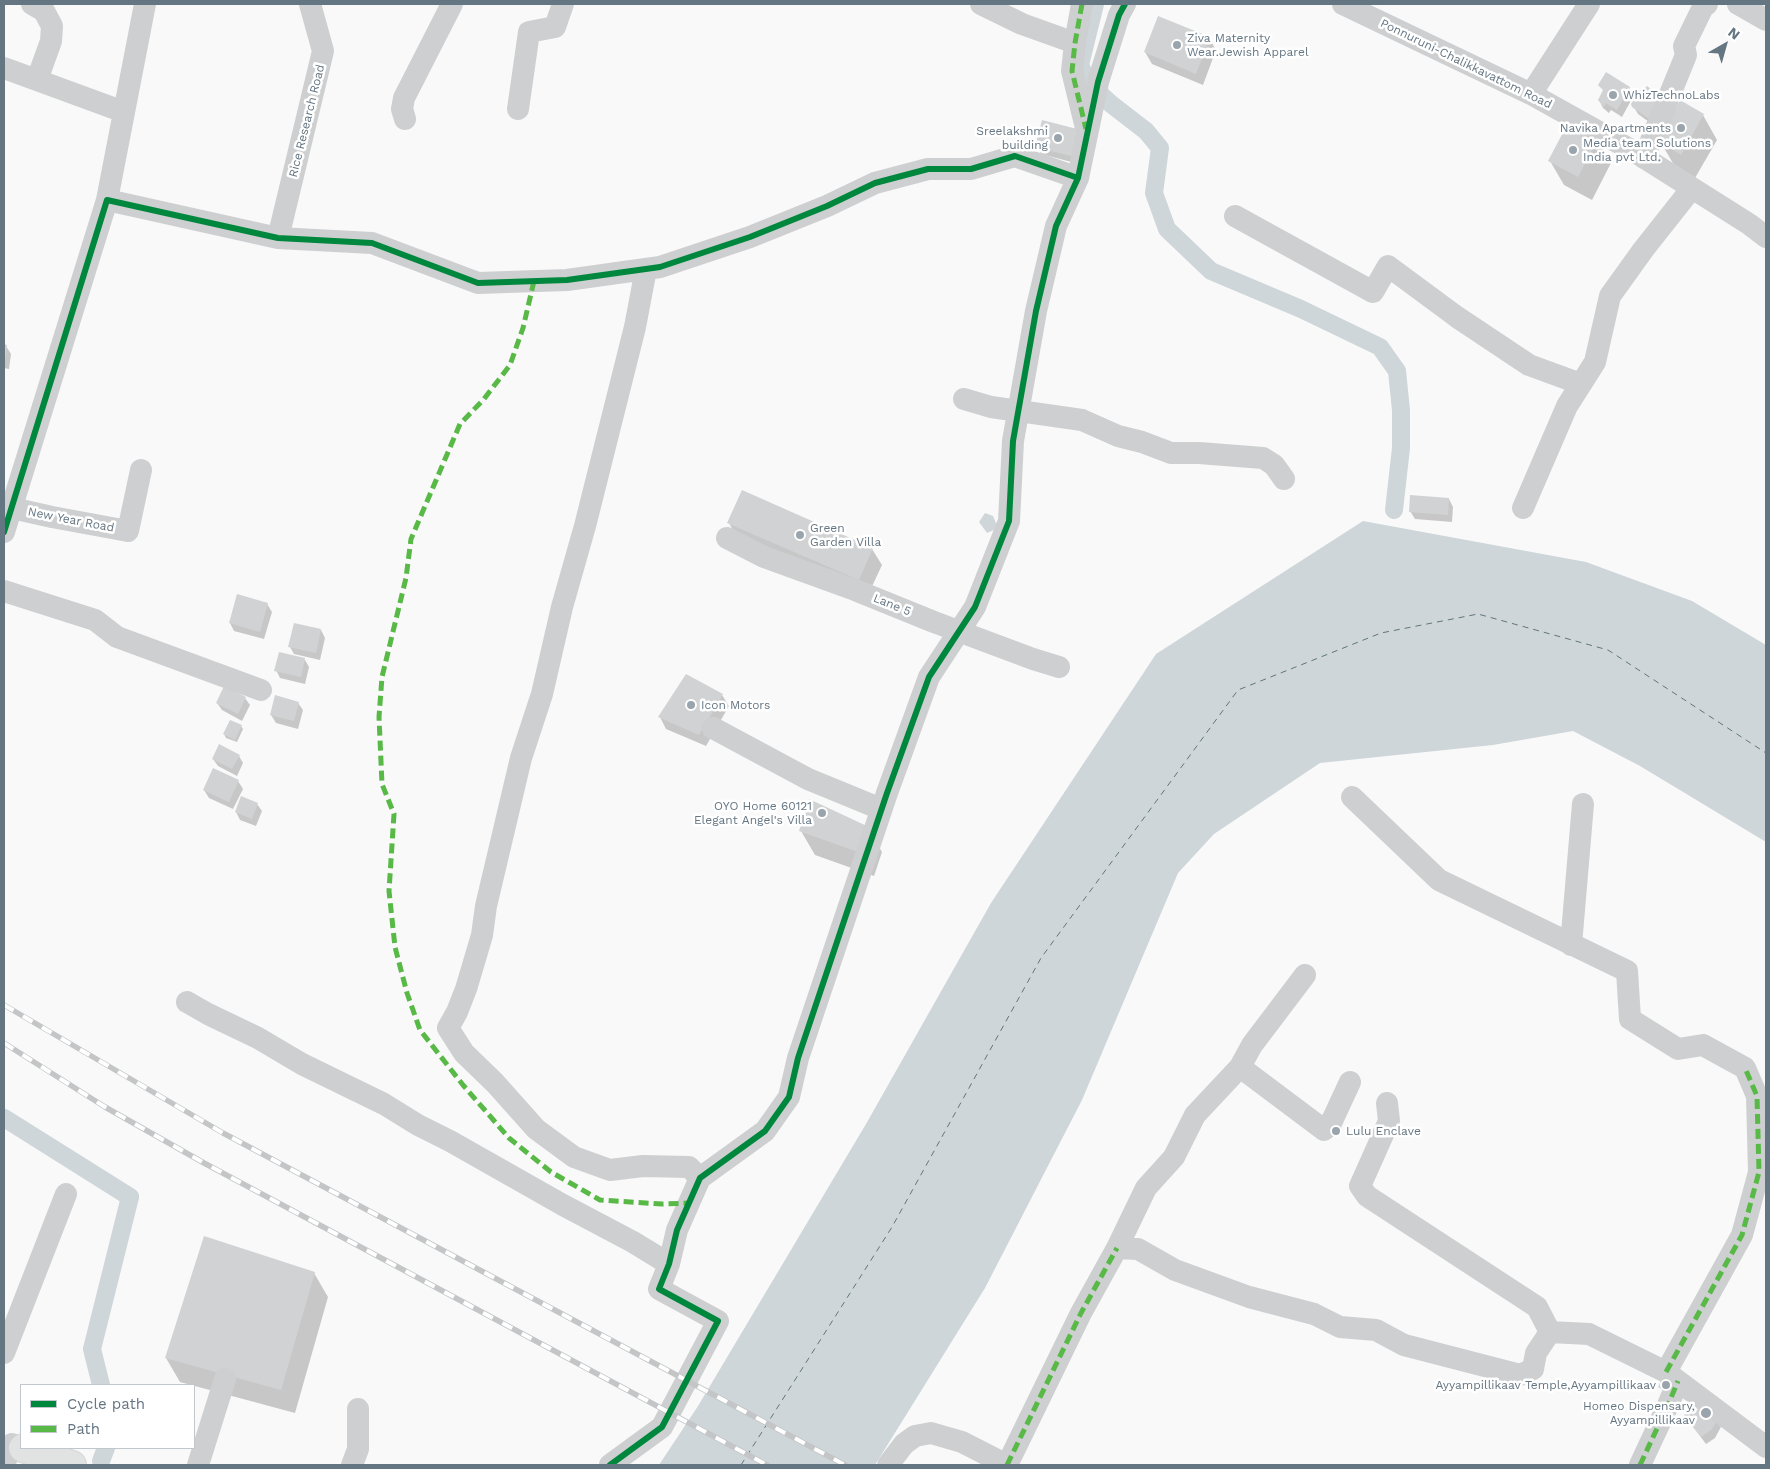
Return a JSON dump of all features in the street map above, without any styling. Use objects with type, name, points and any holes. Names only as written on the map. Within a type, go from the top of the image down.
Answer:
[{"type":"main road","points":[[13,1449],[72,1465]]},
{"type":"street","points":[[32,4],[44,11],[52,26],[51,41],[37,80]]},
{"type":"street","points":[[4,538],[107,200],[145,4]]},
{"type":"street","name":"Rice Research Road","points":[[278,238],[323,51],[310,4]]},
{"type":"street","points":[[406,119],[402,109],[404,98],[452,4]]},
{"type":"street","points":[[518,109],[529,32],[555,26],[564,4]]},
{"type":"street","points":[[981,4],[1022,24],[1075,43]]},
{"type":"street","points":[[1082,4],[1072,72],[1087,134]]},
{"type":"street","points":[[610,1465],[662,1427],[718,1321],[659,1289],[669,1264],[677,1230],[700,1178],[765,1131],[789,1098],[798,1058],[881,809],[929,677],[975,607],[1009,521],[1014,441],[1036,312],[1056,226],[1078,178],[1098,82],[1119,15],[1125,4]]},
{"type":"street","name":"Ponnuruni-Chalikkavattom Road","points":[[1343,4],[1375,11],[1531,94],[1644,158],[1766,237]]},
{"type":"street","points":[[1531,94],[1589,4]]},
{"type":"street","points":[[1644,158],[1686,55],[1684,46],[1706,4]]},
{"type":"street","points":[[1738,4],[1766,20]]},
{"type":"street","points":[[4,68],[124,112]]},
{"type":"street","points":[[107,200],[278,238],[372,243],[478,283],[567,280],[660,267],[750,237],[827,206],[875,183],[928,169],[971,169],[1015,156],[1078,178]]},
{"type":"street","points":[[1523,508],[1567,406],[1595,362],[1610,296],[1643,250],[1692,188]]},
{"type":"street","points":[[1235,216],[1373,292],[1388,266],[1457,317],[1529,365],[1581,384]]},
{"type":"street","points":[[646,269],[635,327],[585,526],[562,606],[542,694],[521,758],[486,906],[482,935],[466,989],[448,1028],[464,1053],[495,1083],[536,1129],[574,1157],[610,1170],[643,1166],[689,1167],[700,1178]]},
{"type":"street","points":[[964,399],[991,407],[1019,412],[1082,420],[1118,436],[1172,453],[1208,453],[1263,458],[1274,465],[1284,479]]},
{"type":"street","name":"New Year Road","points":[[12,508],[128,531],[141,470]]},
{"type":"street","name":"Lane 5","points":[[727,538],[764,557],[1033,659],[1059,667]]},
{"type":"street","points":[[4,591],[95,620],[117,637],[262,690]]},
{"type":"street","points":[[712,728],[808,779],[881,809]]},
{"type":"street","points":[[1352,797],[1439,880],[1627,972],[1630,1019],[1678,1049],[1703,1045],[1745,1068],[1762,1097],[1759,1172],[1742,1235],[1672,1376],[1665,1412],[1640,1465]]},
{"type":"street","points":[[1571,945],[1584,804]]},
{"type":"street","points":[[888,1465],[904,1444],[916,1436],[931,1433],[962,1442],[1007,1465],[1081,1313],[1117,1248],[1146,1188],[1174,1157],[1195,1115],[1240,1067],[1252,1045],[1305,975]]},
{"type":"street","points":[[186,1002],[258,1038],[302,1064],[384,1104],[418,1125],[633,1242],[669,1264]]},
{"type":"street","points":[[1240,1067],[1324,1130],[1331,1123],[1350,1082]]},
{"type":"street","points":[[1387,1103],[1390,1121],[1360,1186],[1367,1196],[1537,1307],[1550,1332]]},
{"type":"street","points":[[4,1353],[66,1194]]},
{"type":"street","points":[[1117,1248],[1138,1249],[1175,1270],[1249,1297],[1314,1314],[1340,1327],[1376,1330],[1404,1345],[1520,1375],[1533,1369],[1536,1353],[1550,1332]]},
{"type":"street","points":[[1550,1332],[1589,1334],[1672,1376],[1766,1447]]},
{"type":"street","points":[[198,1465],[225,1379]]},
{"type":"street","points":[[352,1465],[358,1449],[358,1409]]},
{"type":"shaded area","points":[[985,513],[993,516],[998,528],[987,533],[979,522]]},
{"type":"shaded area","points":[[1363,521],[1586,562],[1692,601],[1766,645],[1766,842],[1640,766],[1573,731],[1493,745],[1320,763],[1214,834],[1178,873],[1082,1100],[985,1288],[875,1465],[659,1465],[698,1406],[866,1124],[991,903],[1156,654]]},
{"type":"building","name":"Ziva Maternity Wear.Jewish Apparel","points":[[1158,16],[1210,37],[1196,74],[1144,52]]},
{"type":"building","name":"WhizTechnoLabs","points":[[1606,72],[1630,87],[1617,110],[1606,103],[1604,107],[1598,100],[1603,90],[1598,85]]},
{"type":"building","points":[[1647,86],[1665,100],[1651,120],[1632,107],[1631,104],[1640,90],[1642,91]]},
{"type":"building","name":"Navika Apartments","points":[[1680,100],[1704,114],[1681,155],[1659,141]]},
{"type":"building","name":"Sreelakshmi building","points":[[1042,120],[1081,130],[1075,157],[1035,147]]},
{"type":"building","name":"Media team Solutions India pvt Ltd.","points":[[1568,123],[1598,138],[1578,177],[1548,161]]},
{"type":"building","points":[[4,344],[7,345],[5,361],[4,360]]},
{"type":"building","name":"Green Garden Villa","points":[[742,490],[873,548],[859,580],[727,523]]},
{"type":"building","points":[[1410,495],[1449,498],[1448,515],[1409,512]]},
{"type":"building","points":[[237,594],[268,603],[260,632],[229,623]]},
{"type":"building","points":[[294,623],[321,629],[316,653],[288,647]]},
{"type":"building","points":[[279,652],[305,658],[301,677],[274,671]]},
{"type":"building","name":"Icon Motors","points":[[686,674],[723,694],[699,735],[658,717]]},
{"type":"building","points":[[224,686],[246,697],[238,714],[216,703]]},
{"type":"building","points":[[275,695],[299,702],[294,721],[270,715]]},
{"type":"building","points":[[230,720],[242,725],[235,740],[223,734]]},
{"type":"building","points":[[219,744],[240,755],[232,769],[212,759]]},
{"type":"building","points":[[213,768],[239,780],[229,802],[203,790]]},
{"type":"building","points":[[241,796],[258,803],[252,819],[235,812]]},
{"type":"building","name":"OYO Home 60121 Elegant Angel's Villa","points":[[809,799],[869,827],[861,853],[799,831]]},
{"type":"building","points":[[204,1236],[315,1272],[281,1390],[165,1358]]},
{"type":"building","points":[[1664,1375],[1668,1393],[1658,1387]]},
{"type":"building","points":[[1688,1409],[1699,1410],[1717,1421],[1711,1430],[1701,1437],[1684,1416]]},
{"type":"waterway","points":[[1095,4],[1080,65],[1088,83],[1111,104],[1146,131],[1160,148],[1154,193],[1167,229],[1211,271],[1301,309],[1380,347],[1397,371],[1401,410],[1401,448],[1394,510]]},
{"type":"waterway","points":[[4,1118],[130,1197],[92,1349],[101,1384]]},
{"type":"waterway","points":[[101,1461],[106,1449]]},
{"type":"ferry route","points":[[741,1465],[892,1227],[1041,958],[1238,690],[1381,633],[1478,614],[1608,650],[1766,753]]},
{"type":"railway","points":[[4,1005],[223,1133],[845,1465]]},
{"type":"railway","points":[[4,1043],[105,1107],[204,1163],[767,1465]]},
{"type":"marked path","points":[[1082,4],[1072,71],[1086,129]]},
{"type":"marked path","points":[[534,281],[523,328],[510,365],[484,399],[460,424],[411,539],[406,578],[382,677],[379,717],[382,784],[394,814],[389,891],[395,947],[407,993],[420,1030],[463,1085],[509,1138],[551,1172],[600,1200],[662,1204],[689,1203]]},
{"type":"marked path","points":[[1666,1372],[1742,1235],[1759,1172],[1757,1096],[1745,1068]]},
{"type":"marked path","points":[[1007,1465],[1081,1313],[1117,1248]]},
{"type":"marked path","points":[[1640,1465],[1678,1381]]},
{"type":"cycle path","points":[[4,532],[107,200],[278,238],[372,243],[478,283],[567,280],[660,267],[750,237],[827,206],[875,183],[928,169],[971,169],[1015,156],[1078,178],[1098,82],[1119,15],[1125,4]]},
{"type":"cycle path","points":[[610,1465],[662,1427],[718,1321],[659,1289],[669,1264],[677,1230],[700,1178],[765,1131],[789,1097],[798,1058],[887,793],[929,677],[975,607],[1009,521],[1013,441],[1036,311],[1056,226],[1078,178]]},
{"type":"place","name":"Ziva Maternity Wear.Jewish Apparel","points":[[1177,45]]},
{"type":"place","name":"WhizTechnoLabs","points":[[1613,95]]},
{"type":"place","name":"Navika Apartments","points":[[1681,128]]},
{"type":"place","name":"Sreelakshmi building","points":[[1058,138]]},
{"type":"place","name":"Media team Solutions India pvt Ltd.","points":[[1573,150]]},
{"type":"place","name":"Green Garden Villa","points":[[800,535]]},
{"type":"place","name":"Icon Motors","points":[[691,705]]},
{"type":"place","name":"OYO Home 60121 Elegant Angel's Villa","points":[[822,813]]},
{"type":"place","name":"Lulu Enclave","points":[[1336,1131]]},
{"type":"place","name":"Ayyampillikaav Temple,Ayyampillikaav","points":[[1666,1385]]},
{"type":"place","name":"Homeo Dispensary, Ayyampillikaav","points":[[1706,1413]]}]
